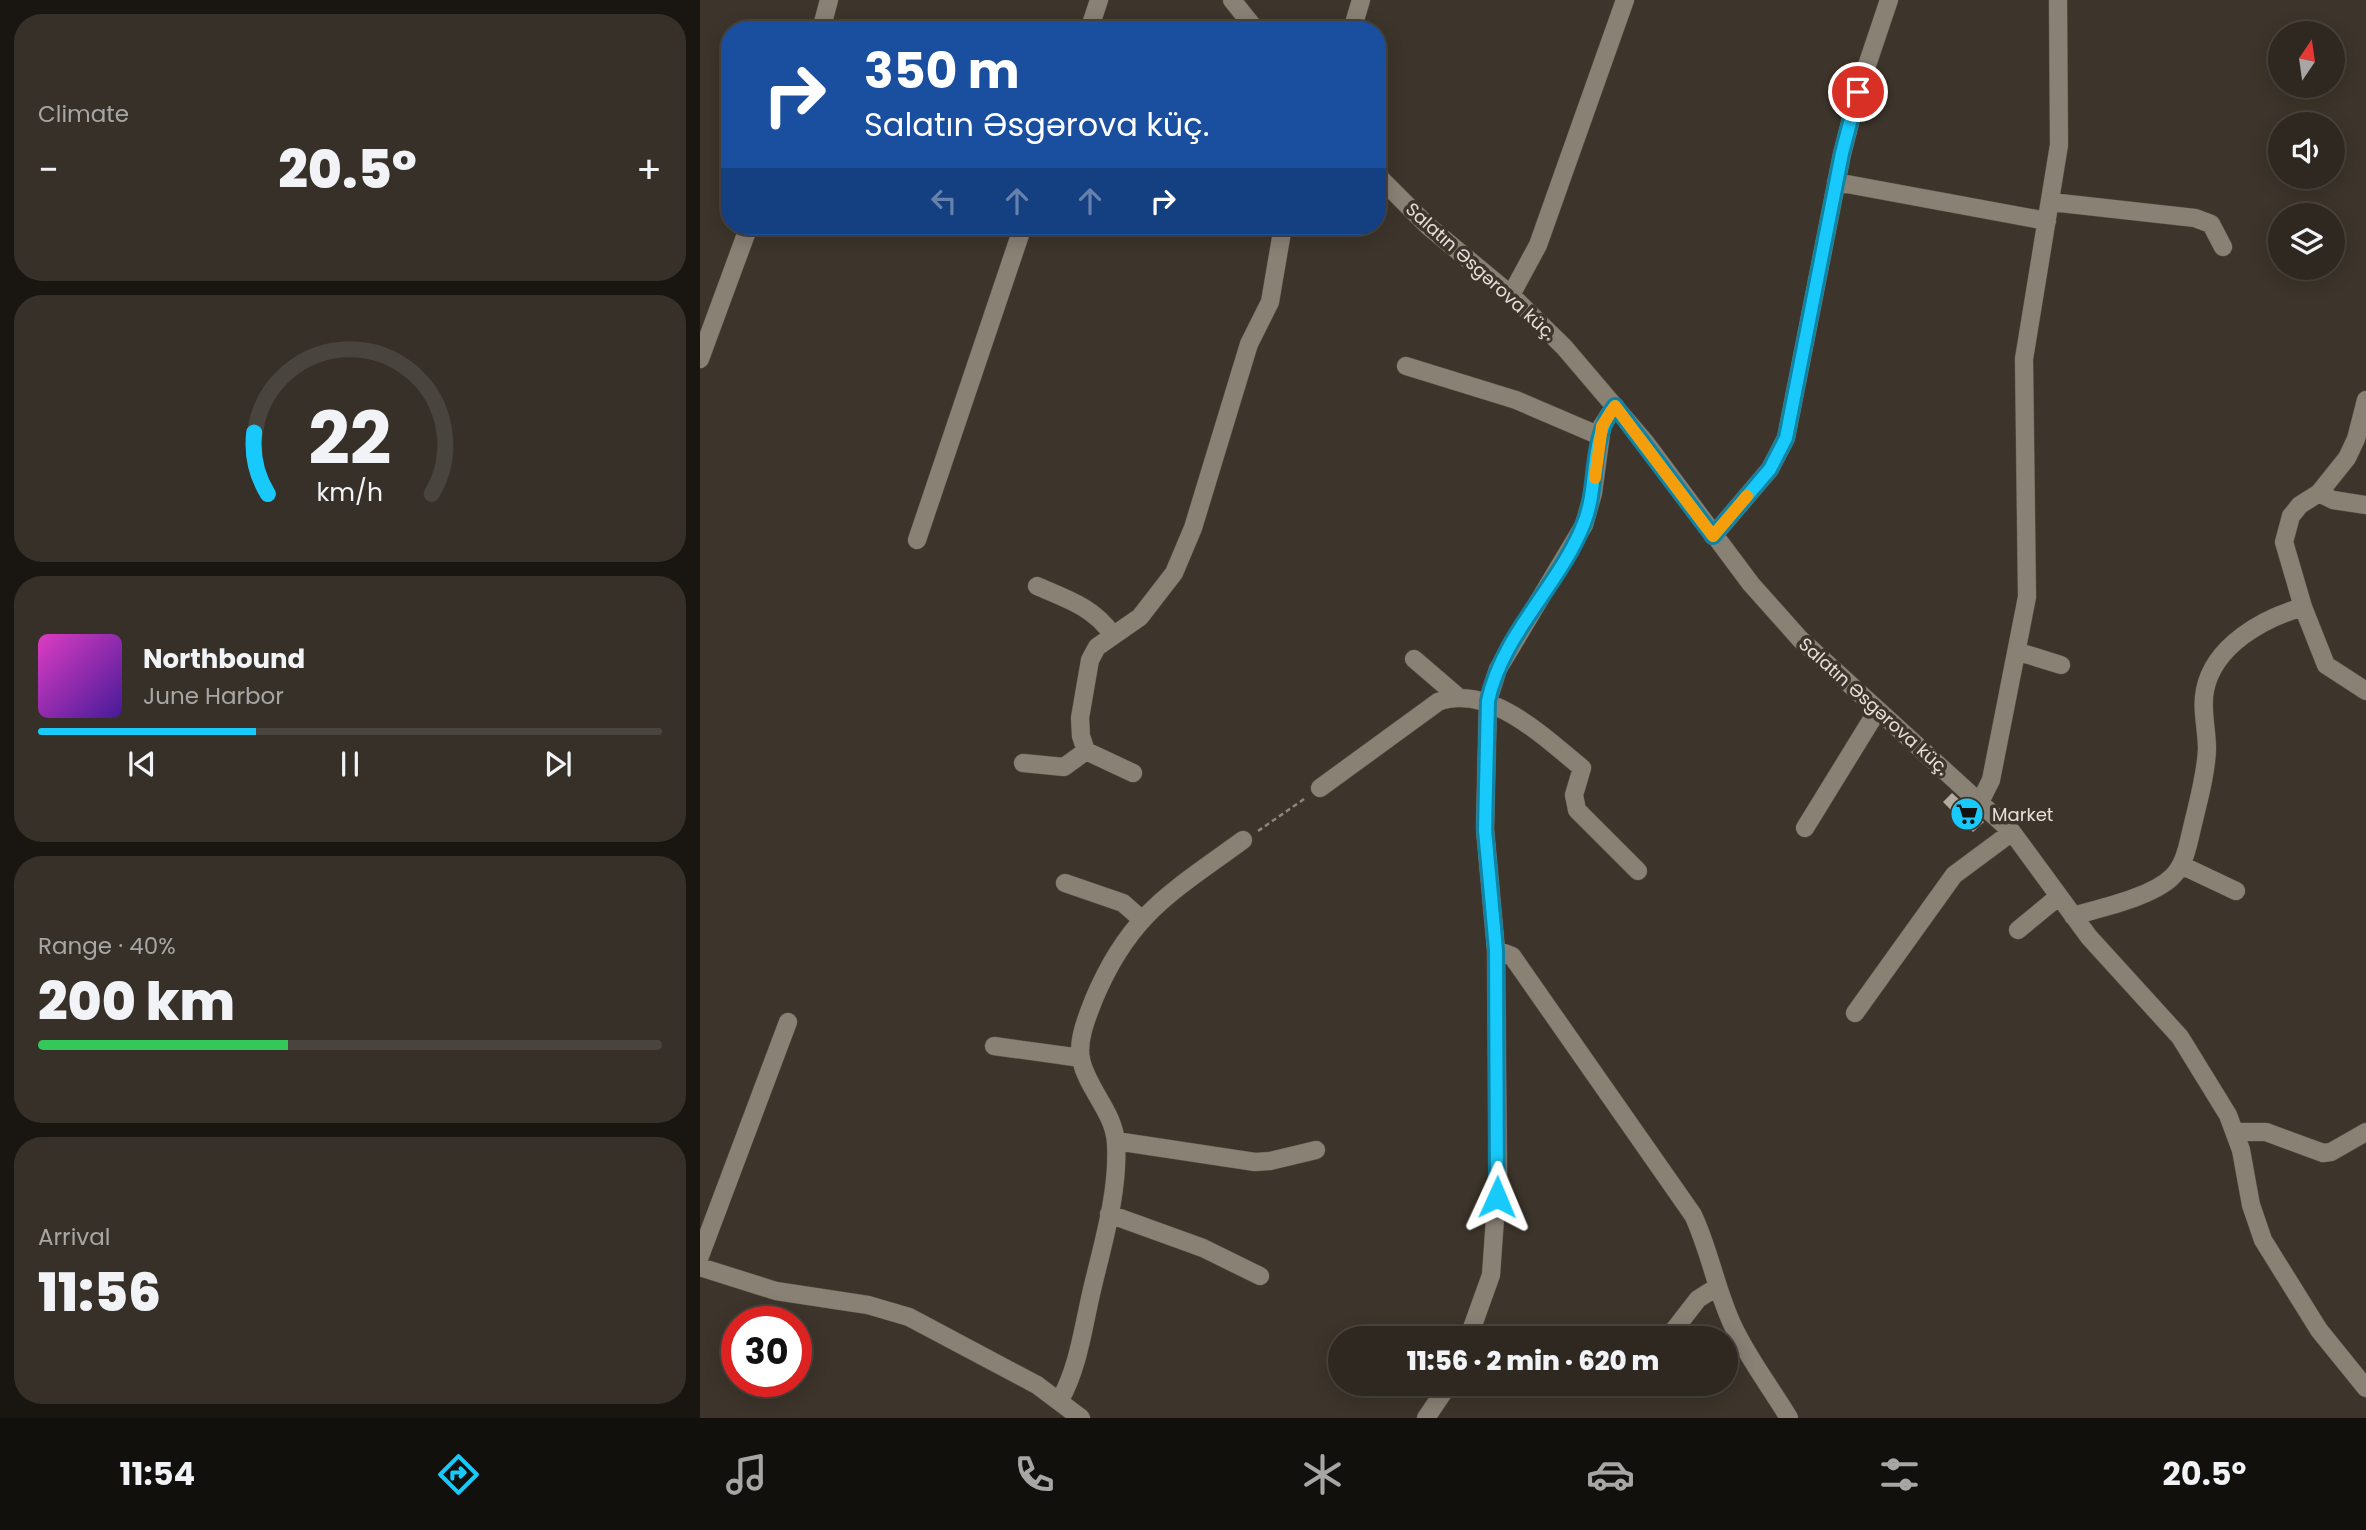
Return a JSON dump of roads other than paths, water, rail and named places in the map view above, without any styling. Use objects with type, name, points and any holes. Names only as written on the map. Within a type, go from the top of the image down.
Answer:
[{"type":"street","points":[[823,21],[828,0]]},
{"type":"street","points":[[1091,21],[1099,0]]},
{"type":"street","points":[[1232,0],[1249,21]]},
{"type":"street","points":[[1355,21],[1361,0]]},
{"type":"street","points":[[1511,295],[1538,245],[1625,0]]},
{"type":"street","points":[[1713,536],[1770,469],[1783,445],[1799,381],[1836,182],[1858,92],[1889,0]]},
{"type":"street","points":[[1980,802],[1991,780],[1997,737],[2019,652],[2028,575],[2024,359],[2051,202],[2061,118],[2059,0]]},
{"type":"street","points":[[1836,182],[2047,221]]},
{"type":"street","name":"Salatın Əsgərova küç.","points":[[1386,184],[1428,226],[1511,295],[1555,337],[1615,406],[1713,536],[1800,639],[2012,832],[2073,916],[2180,1037],[2220,1097],[2235,1132],[2263,1240],[2319,1330],[2366,1388]]},
{"type":"street","points":[[2051,202],[2195,218],[2211,224],[2223,247]]},
{"type":"street","points":[[701,353],[746,235]]},
{"type":"street","points":[[917,540],[1020,235]]},
{"type":"street","points":[[1133,773],[1086,751],[1081,736],[1080,718],[1090,660],[1097,647],[1112,634],[1140,617],[1174,573],[1249,344],[1270,302],[1281,235]]},
{"type":"street","points":[[1406,366],[1516,400],[1600,436]]},
{"type":"street","points":[[2366,400],[2356,439],[2347,458],[2319,493],[2300,505],[2291,516],[2286,532],[2286,551],[2303,607],[2326,665],[2366,691]]},
{"type":"street","points":[[1473,1326],[1491,1275],[1495,1238],[1499,1102],[1496,950],[1485,830],[1488,701],[1498,669],[1584,525],[1593,493],[1600,436],[1608,415],[1615,406]]},
{"type":"street","points":[[2319,493],[2333,500],[2366,505]]},
{"type":"street","points":[[1037,586],[1083,605],[1100,617],[1112,634]]},
{"type":"street","points":[[2073,916],[2156,887],[2172,877],[2181,864],[2203,780],[2207,749],[2204,702],[2209,675],[2245,634],[2263,621],[2303,607]]},
{"type":"street","points":[[2019,652],[2061,665]]},
{"type":"street","points":[[1414,659],[1456,695],[1488,701],[1581,768],[1582,774],[1574,795],[1577,810],[1638,871]]},
{"type":"street","points":[[1320,788],[1420,712],[1456,695]]},
{"type":"street","points":[[1805,828],[1877,711]]},
{"type":"street","points":[[1023,763],[1064,766],[1086,751]]},
{"type":"street","points":[[1855,1013],[1954,875],[2012,832]]},
{"type":"street","points":[[1060,1400],[1073,1370],[1109,1214],[1116,1141],[1110,1118],[1089,1083],[1081,1058],[1084,1023],[1121,944],[1140,918],[1160,900],[1243,840]]},
{"type":"street","points":[[2181,864],[2236,891]]},
{"type":"street","points":[[1065,883],[1123,903],[1140,918]]},
{"type":"street","points":[[2018,930],[2058,897]]},
{"type":"street","points":[[1496,950],[1512,956],[1693,1215],[1707,1246],[1717,1287],[1734,1328],[1789,1418]]},
{"type":"street","points":[[700,1256],[788,1022]]},
{"type":"street","points":[[994,1046],[1081,1058]]},
{"type":"street","points":[[2235,1132],[2266,1132],[2323,1153],[2332,1152],[2366,1132]]},
{"type":"street","points":[[1116,1141],[1255,1162],[1316,1150]]},
{"type":"street","points":[[1109,1214],[1203,1248],[1259,1276]]},
{"type":"street","points":[[700,1267],[776,1291],[891,1310],[1037,1385],[1081,1418]]},
{"type":"street","points":[[1677,1326],[1698,1300],[1717,1287]]},
{"type":"street","points":[[1426,1418],[1441,1396]]},
{"type":"place","name":"Market","points":[[1967,814]]}]
